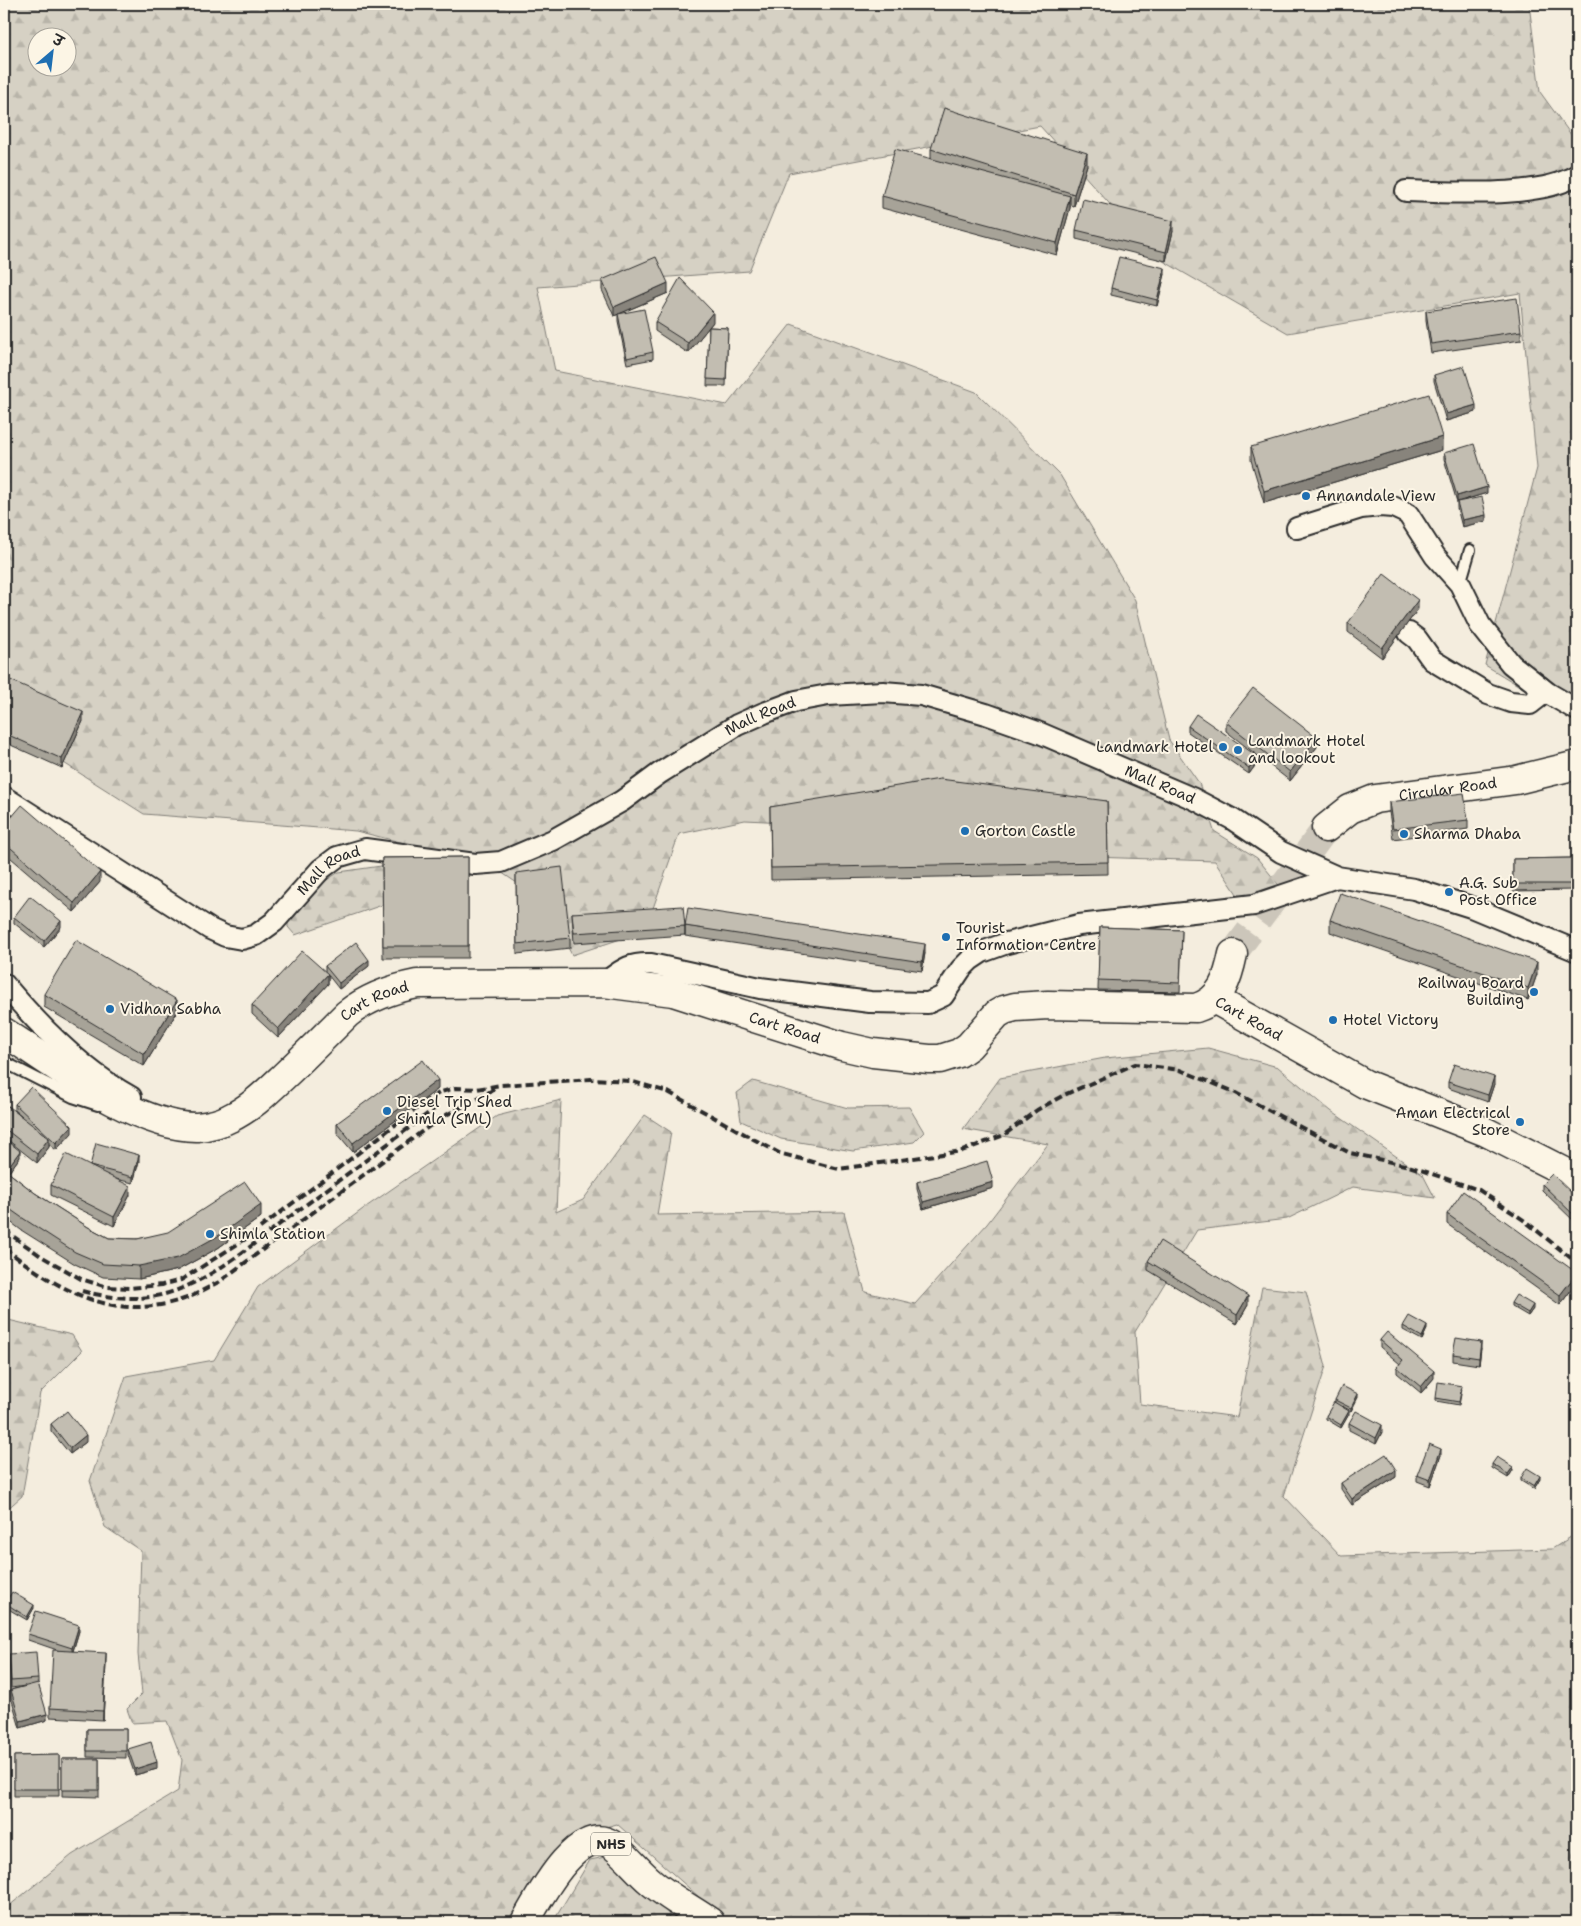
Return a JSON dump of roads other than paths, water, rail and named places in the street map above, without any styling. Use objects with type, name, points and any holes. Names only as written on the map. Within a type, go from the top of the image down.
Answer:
[{"type":"main road","name":"Circular Road","points":[[1326,828],[1350,810],[1375,800],[1516,780],[1577,765]]},
{"type":"main road","points":[[1214,999],[1227,980],[1233,954]]},
{"type":"main road","name":"Cart Road","points":[[4,1032],[66,1073],[124,1106],[174,1124],[197,1127],[218,1122],[240,1112],[260,1098],[347,1014],[364,1002],[395,989],[417,984],[604,983],[682,993],[842,1046],[873,1053],[929,1059],[945,1058],[959,1053],[969,1046],[997,1014],[1015,1007],[1048,1005],[1196,1008],[1214,999],[1365,1084],[1478,1129],[1577,1178]]},
{"type":"main road","name":"NH5","points":[[525,1922],[557,1871],[572,1854],[594,1840],[610,1844],[650,1882],[710,1922]]},
{"type":"street","points":[[1406,192],[1514,192],[1564,182],[1577,175]]},
{"type":"street","points":[[1297,528],[1361,508],[1393,507],[1408,514],[1435,556],[1460,584],[1480,625],[1511,664],[1540,687],[1577,710]]},
{"type":"street","points":[[1410,633],[1417,638],[1432,660],[1488,694],[1511,702],[1530,704],[1539,697],[1540,687]]},
{"type":"street","name":"Mall Road","points":[[4,797],[210,929],[225,936],[242,938],[256,935],[274,922],[321,869],[337,857],[365,849],[475,864],[500,862],[553,840],[607,810],[737,725],[764,713],[796,701],[828,695],[884,692],[921,695],[986,714],[1040,733],[1194,799],[1232,820],[1281,852],[1337,877],[1414,889],[1471,907],[1577,951]]},
{"type":"street","points":[[604,983],[625,968],[644,964],[760,988],[870,1002],[928,1003],[943,996],[970,960],[982,952],[1007,943],[1079,925],[1254,905],[1337,877]]},
{"type":"street","points":[[4,984],[42,1026],[92,1071],[125,1094],[152,1109],[197,1127]]},
{"type":"lane","points":[[1460,584],[1470,550]]},
{"type":"lane","points":[[4,1062],[73,1097],[93,1104],[124,1106]]},
{"type":"tunnel","points":[[1233,954],[1326,828]]},
{"type":"railway","points":[[4,1230],[41,1256],[81,1279],[107,1287],[129,1288],[162,1285],[181,1280],[247,1238],[429,1099],[441,1092],[456,1088],[477,1089],[501,1085],[591,1079],[630,1081],[668,1092],[779,1153],[839,1169],[962,1151],[1004,1135],[1037,1110],[1064,1095],[1135,1064],[1180,1070],[1232,1091],[1350,1153],[1409,1166],[1479,1190],[1525,1221],[1577,1263]]},
{"type":"railway","points":[[4,1248],[45,1277],[66,1289],[88,1298],[110,1304],[133,1307],[158,1305],[184,1299],[219,1282],[439,1119],[497,1087]]},
{"type":"railway","points":[[82,1291],[113,1297],[134,1298],[165,1294],[198,1281],[230,1262],[438,1106]]},
{"type":"place","name":"Annandale View","points":[[1306,496]]},
{"type":"place","name":"Landmark Hotel","points":[[1223,747]]},
{"type":"place","name":"Landmark Hotel and lookout","points":[[1238,750]]},
{"type":"place","name":"Gorton Castle","points":[[965,831]]},
{"type":"place","name":"Sharma Dhaba","points":[[1404,834]]},
{"type":"place","name":"A.G. Sub Post Office","points":[[1449,892]]},
{"type":"place","name":"Tourist Information Centre","points":[[946,937]]},
{"type":"place","name":"Railway Board Building","points":[[1534,992]]},
{"type":"place","name":"Vidhan Sabha","points":[[110,1009]]},
{"type":"place","name":"Hotel Victory","points":[[1333,1020]]},
{"type":"place","name":"Diesel Trip Shed Shimla (SML)","points":[[387,1111]]},
{"type":"place","name":"Aman Electrical Store","points":[[1520,1122]]},
{"type":"place","name":"Shimla Station","points":[[210,1234]]}]
